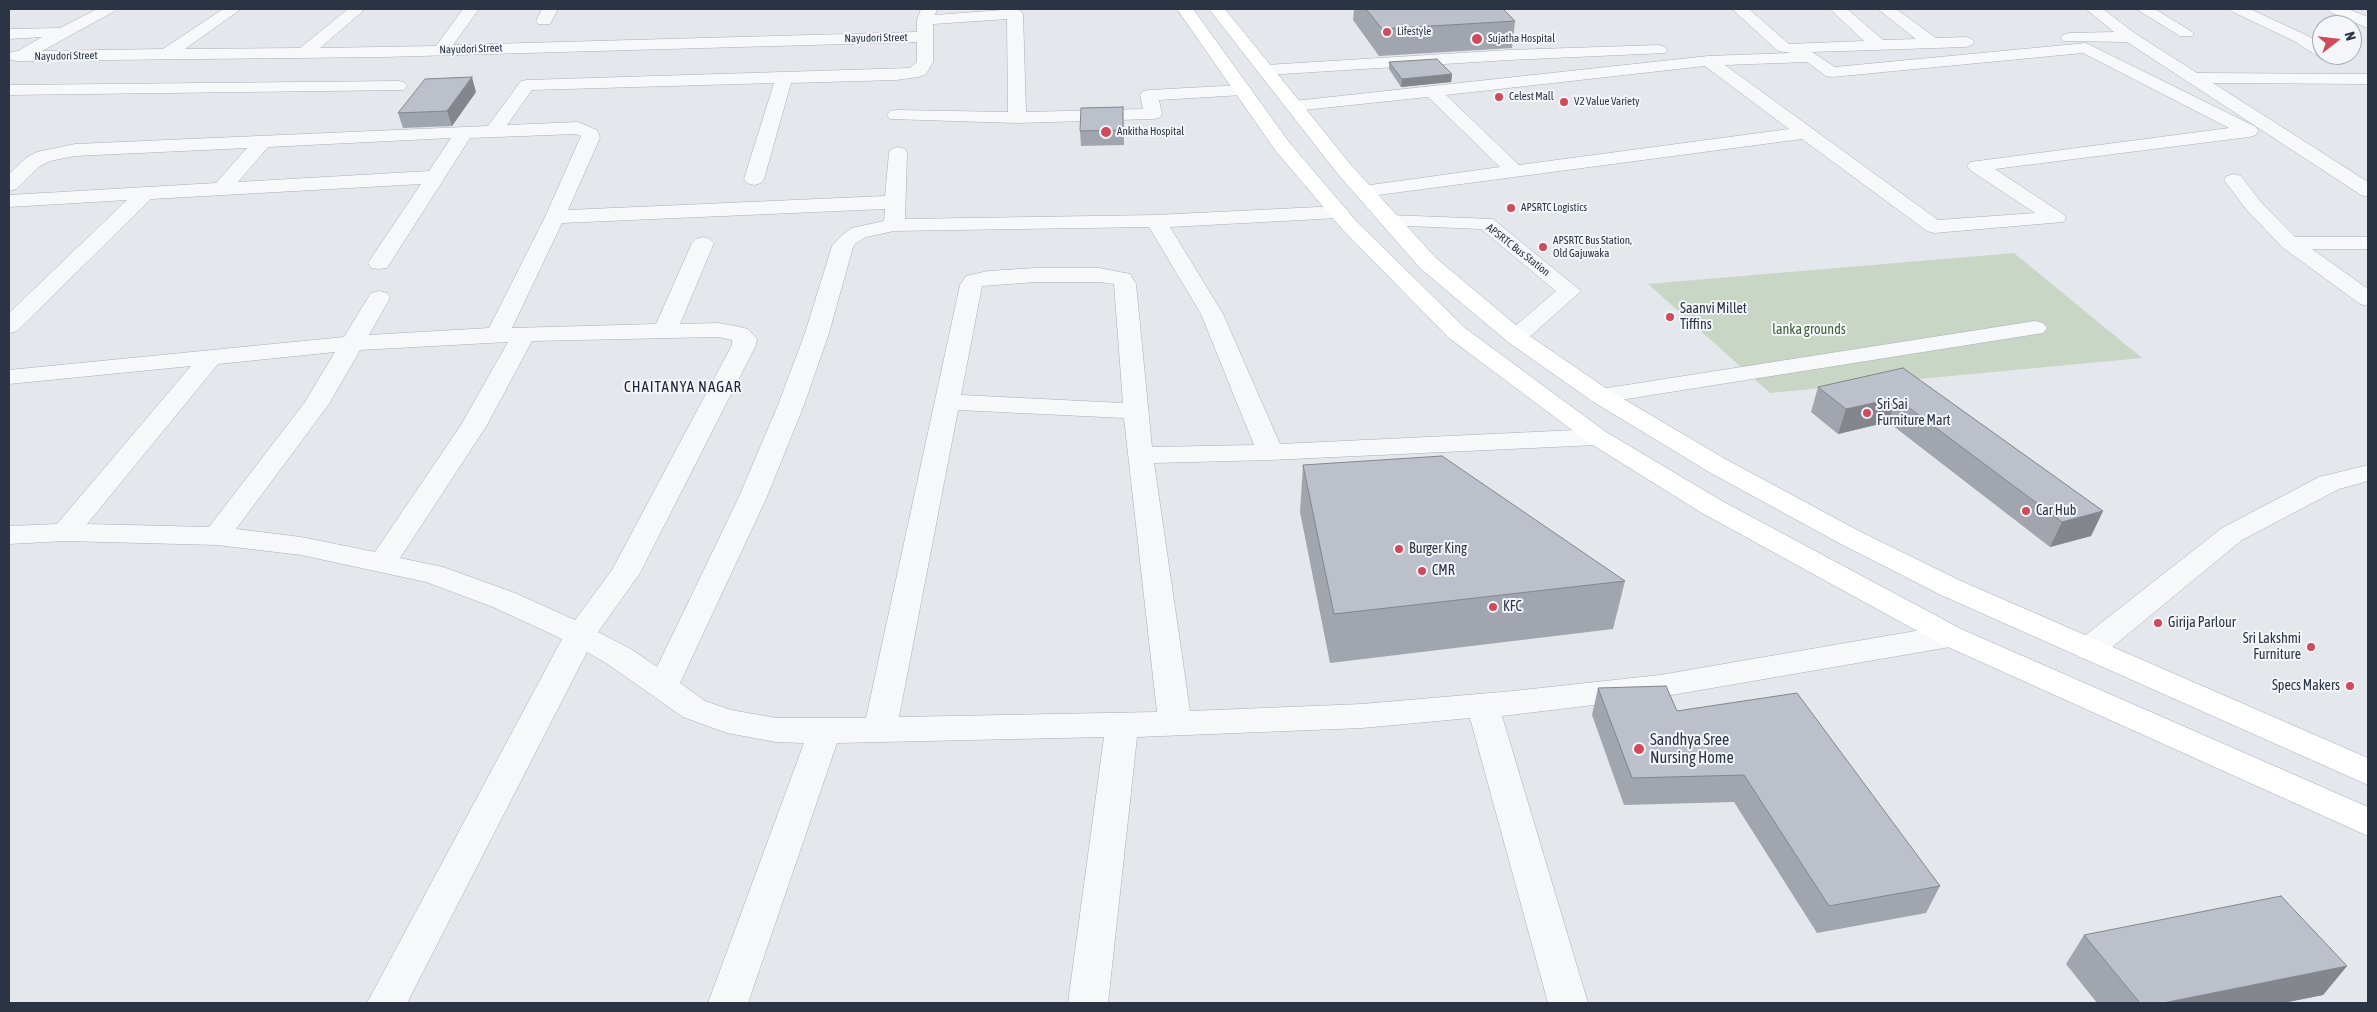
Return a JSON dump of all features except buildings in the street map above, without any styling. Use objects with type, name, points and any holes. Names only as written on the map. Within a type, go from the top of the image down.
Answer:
[{"type":"main road","points":[[1185,9],[1282,146],[1324,198],[1369,245],[1457,333],[1597,437],[1712,508],[1950,636],[2368,822]]},
{"type":"main road","points":[[1217,9],[1363,191],[1428,263],[1516,337],[1601,396],[1718,466],[1849,537],[1951,588],[2368,772]]},
{"type":"street","points":[[13,59],[108,9]]},
{"type":"street","points":[[166,55],[233,9]]},
{"type":"street","points":[[441,50],[471,9]]},
{"type":"street","points":[[1740,9],[1784,48]]},
{"type":"street","points":[[1838,9],[1879,45]]},
{"type":"street","points":[[1886,9],[1932,43]]},
{"type":"street","points":[[2094,9],[2130,37],[2368,191]]},
{"type":"street","points":[[2144,9],[2186,33]]},
{"type":"street","points":[[2238,9],[2312,45]]},
{"type":"street","points":[[2335,9],[2368,23]]},
{"type":"street","points":[[304,53],[355,11]]},
{"type":"street","points":[[1014,11],[1017,118]]},
{"type":"street","name":"Nayudori Street","points":[[13,59],[441,50],[926,22],[1014,11]]},
{"type":"street","points":[[493,132],[528,85],[913,73],[920,70],[925,62],[926,22]]},
{"type":"street","points":[[9,34],[67,32]]},
{"type":"street","points":[[1266,70],[1509,55],[2130,37]]},
{"type":"street","points":[[1294,106],[1708,61],[1811,58],[1832,72],[2086,48],[2249,131],[1977,166],[2056,218],[1934,227],[1708,61]]},
{"type":"street","points":[[2345,65],[2368,79]]},
{"type":"street","points":[[754,179],[784,78]]},
{"type":"street","points":[[2192,78],[2368,79]]},
{"type":"street","points":[[9,90],[398,86]]},
{"type":"street","points":[[896,115],[1017,118],[1153,114],[1148,95],[1243,90]]},
{"type":"street","points":[[1432,91],[1515,171]]},
{"type":"street","points":[[9,185],[33,162],[55,153],[76,150],[464,132],[578,128],[587,131],[591,138],[497,336]]},
{"type":"street","points":[[379,263],[464,132]]},
{"type":"street","points":[[1363,191],[1804,133]]},
{"type":"street","points":[[222,189],[262,142]]},
{"type":"street","points":[[895,214],[898,153]]},
{"type":"street","points":[[9,201],[435,177]]},
{"type":"street","points":[[2234,180],[2253,205],[2289,243],[2368,299]]},
{"type":"street","points":[[9,326],[145,194]]},
{"type":"street","points":[[555,217],[895,214],[1156,221],[1339,212]]},
{"type":"street","points":[[662,688],[727,554],[784,422],[817,333],[843,246],[849,239],[860,232],[895,214]]},
{"type":"street","points":[[1156,221],[1212,314],[1270,452]]},
{"type":"street","name":"APSRTC Bus Station","points":[[1389,221],[1486,223],[1570,291],[1516,337]]},
{"type":"street","points":[[2289,243],[2368,242]]},
{"type":"street","points":[[665,330],[703,243]]},
{"type":"street","points":[[880,730],[971,285],[974,281],[999,277],[1099,275],[1118,277],[1125,284],[1135,411],[1175,724]]},
{"type":"street","points":[[217,536],[316,404],[379,298]]},
{"type":"street","points":[[1601,396],[2035,328]]},
{"type":"street","points":[[9,377],[354,342],[665,330],[730,331],[740,334],[745,339],[744,345],[625,573],[580,635],[387,1003]]},
{"type":"street","points":[[383,562],[474,425],[524,335]]},
{"type":"street","points":[[65,532],[212,356]]},
{"type":"street","points":[[946,402],[1135,411]]},
{"type":"street","points":[[1140,455],[1270,452],[1597,437]]},
{"type":"street","points":[[2089,649],[2232,534],[2330,483],[2368,473]]},
{"type":"street","points":[[9,535],[65,532],[217,536],[301,546],[433,574],[504,600],[580,635],[620,657],[694,709],[726,721],[776,730],[825,731],[1175,724],[1362,716],[1483,706],[1660,686],[1950,636]]},
{"type":"street","points":[[1483,706],[1568,1003]]},
{"type":"street","points":[[1088,1003],[1122,725]]},
{"type":"street","points":[[728,1003],[825,731]]},
{"type":"green space","name":"lanka grounds","points":[[2014,253],[2142,358],[1770,393],[1648,284]]},
{"type":"place","name":"Lifestyle","points":[[1387,32]]},
{"type":"place","name":"Sujatha Hospital","points":[[1477,39]]},
{"type":"place","name":"Celest Mall","points":[[1499,97]]},
{"type":"place","name":"V2 Value Variety","points":[[1564,102]]},
{"type":"place","name":"Ankitha Hospital","points":[[1106,132]]},
{"type":"place","name":"APSRTC Logistics","points":[[1511,208]]},
{"type":"place","name":"APSRTC Bus Station, Old Gajuwaka","points":[[1543,247]]},
{"type":"place","name":"Saanvi Millet Tiffins","points":[[1670,317]]},
{"type":"place","name":"Sri Sai Furniture Mart","points":[[1867,413]]},
{"type":"place","name":"Car Hub","points":[[2026,511]]},
{"type":"place","name":"Burger King","points":[[1399,549]]},
{"type":"place","name":"CMR","points":[[1422,571]]},
{"type":"place","name":"KFC","points":[[1493,607]]},
{"type":"place","name":"Girija Parlour","points":[[2158,623]]},
{"type":"place","name":"Sri Lakshmi Furniture","points":[[2311,647]]},
{"type":"place","name":"Specs Makers","points":[[2350,686]]},
{"type":"place","name":"Sandhya Sree Nursing Home","points":[[1639,749]]},
{"type":"district","name":"CHAITANYA NAGAR","points":[[683,387]]}]
